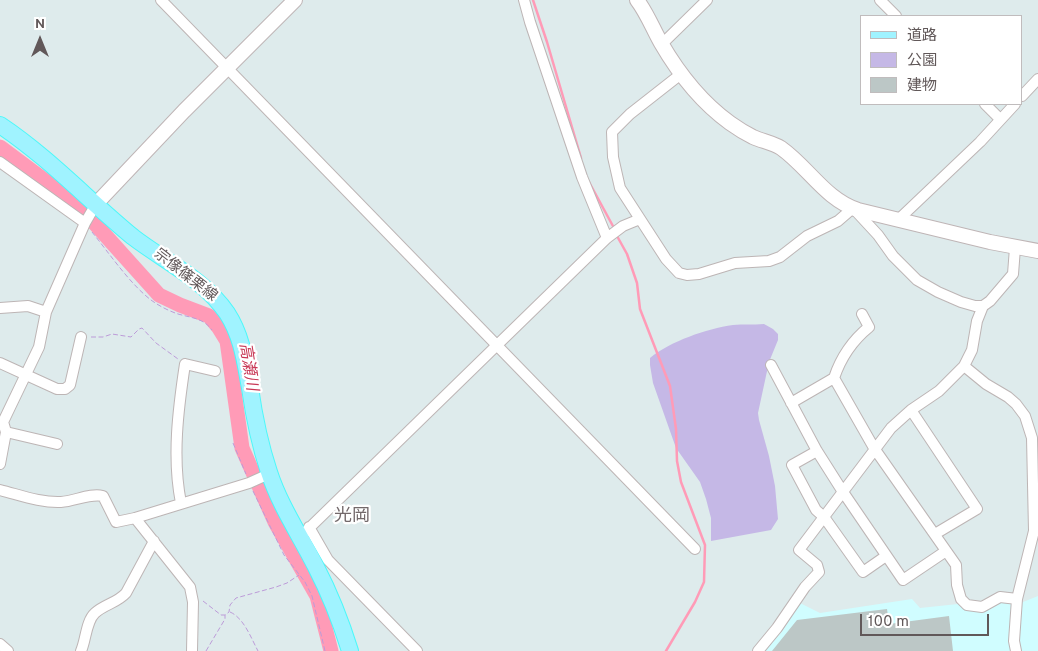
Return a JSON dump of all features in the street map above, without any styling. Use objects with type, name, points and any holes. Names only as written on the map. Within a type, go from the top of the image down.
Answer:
[{"type":"main road","name":"宗像篠栗線","points":[[0,125],[40,155],[94,207],[200,285],[226,313],[238,333],[243,348],[256,426],[269,474],[283,506],[304,533],[315,566],[338,614],[350,651]]},
{"type":"street","points":[[161,0],[695,549]]},
{"type":"street","points":[[0,464],[3,422],[39,348],[46,312],[94,207],[184,111],[295,0]]},
{"type":"street","points":[[524,0],[582,177],[607,238]]},
{"type":"street","points":[[637,0],[681,74],[711,109],[753,137],[780,147],[826,190],[853,208],[878,235],[893,256],[918,280],[938,292],[961,302],[983,306],[990,301],[1013,274],[1015,248]]},
{"type":"street","points":[[662,44],[707,0]]},
{"type":"street","points":[[880,0],[895,15]]},
{"type":"street","points":[[681,74],[630,114],[612,132],[613,157],[620,188],[673,268],[679,273],[687,275],[699,274],[735,263],[769,261],[780,257],[807,236],[838,221],[853,208]]},
{"type":"street","points":[[1023,95],[1038,78]]},
{"type":"street","points":[[986,105],[1000,119]]},
{"type":"street","points":[[898,219],[980,142],[1014,105]]},
{"type":"street","points":[[0,162],[86,222]]},
{"type":"street","points":[[853,208],[1015,248],[1038,251]]},
{"type":"street","points":[[417,651],[304,533],[607,238],[623,226],[640,219]]},
{"type":"street","points":[[0,308],[28,306],[46,312]]},
{"type":"street","points":[[758,651],[819,572],[816,565],[799,550],[874,448],[891,428],[911,410],[939,391],[964,366],[972,350],[983,306]]},
{"type":"street","points":[[791,403],[834,378],[854,339],[870,327],[862,314]]},
{"type":"street","points":[[0,363],[57,389],[65,389],[70,385],[81,338]]},
{"type":"street","points":[[181,503],[178,484],[178,428],[186,364],[215,371]]},
{"type":"street","points":[[770,365],[817,451],[903,580],[946,551]]},
{"type":"street","points":[[964,366],[986,384],[1016,404],[1029,426],[1032,438],[1036,532],[1017,599],[1014,641],[1016,651]]},
{"type":"street","points":[[834,378],[874,448],[956,565],[957,585],[961,599],[967,605],[982,607],[1000,597],[1017,599]]},
{"type":"street","points":[[911,410],[977,509],[934,534]]},
{"type":"street","points":[[3,429],[57,444]]},
{"type":"street","points":[[817,451],[792,465],[816,510],[824,517],[863,572],[886,556]]},
{"type":"street","points":[[0,490],[48,502],[62,502],[96,494],[103,496],[116,522],[135,518],[249,483],[269,474]]},
{"type":"street","points":[[135,518],[190,587],[193,602],[192,651]]},
{"type":"street","points":[[81,651],[91,618],[102,608],[120,600],[126,593],[154,541]]},
{"type":"street","points":[[0,644],[8,651]]},
{"type":"path","points":[[86,222],[116,262],[150,299],[177,314],[207,323],[212,330]]},
{"type":"path","points":[[81,338],[103,337],[112,334],[131,338],[142,328],[156,343],[186,364]]},
{"type":"path","points":[[233,443],[249,483],[284,555],[312,596],[325,651]]},
{"type":"path","points":[[206,651],[225,619],[225,615],[229,612],[230,605],[236,598],[276,588],[299,575]]},
{"type":"path","points":[[192,595],[199,597],[221,615],[225,615]]},
{"type":"path","points":[[229,612],[242,622],[258,651]]},
{"type":"shaded area","points":[[1038,596],[1038,651],[762,651],[781,633],[800,603],[820,613],[912,599],[920,608],[958,604],[963,608],[980,611],[998,603],[1008,603],[1013,606]]},
{"type":"green space","points":[[764,324],[778,334],[778,340],[769,362],[758,413],[775,486],[778,519],[771,530],[711,541],[711,518],[706,499],[700,482],[676,448],[653,383],[650,358],[678,341],[712,329],[733,325]]},
{"type":"building","points":[[887,609],[889,624],[949,616],[953,651],[772,651],[797,620]]},
{"type":"waterway","points":[[533,0],[581,158]]},
{"type":"waterway","name":"高瀬川","points":[[0,147],[79,206],[159,295],[209,316],[219,328],[227,341],[242,448],[275,522],[317,596],[331,651]]},
{"type":"waterway","points":[[589,182],[614,228]]},
{"type":"waterway","points":[[617,236],[627,254],[637,283],[640,309],[670,386],[676,429],[677,461],[681,482],[705,545],[704,582],[695,602],[666,651]]},
{"type":"district","name":"光岡","points":[[352,517]]}]
